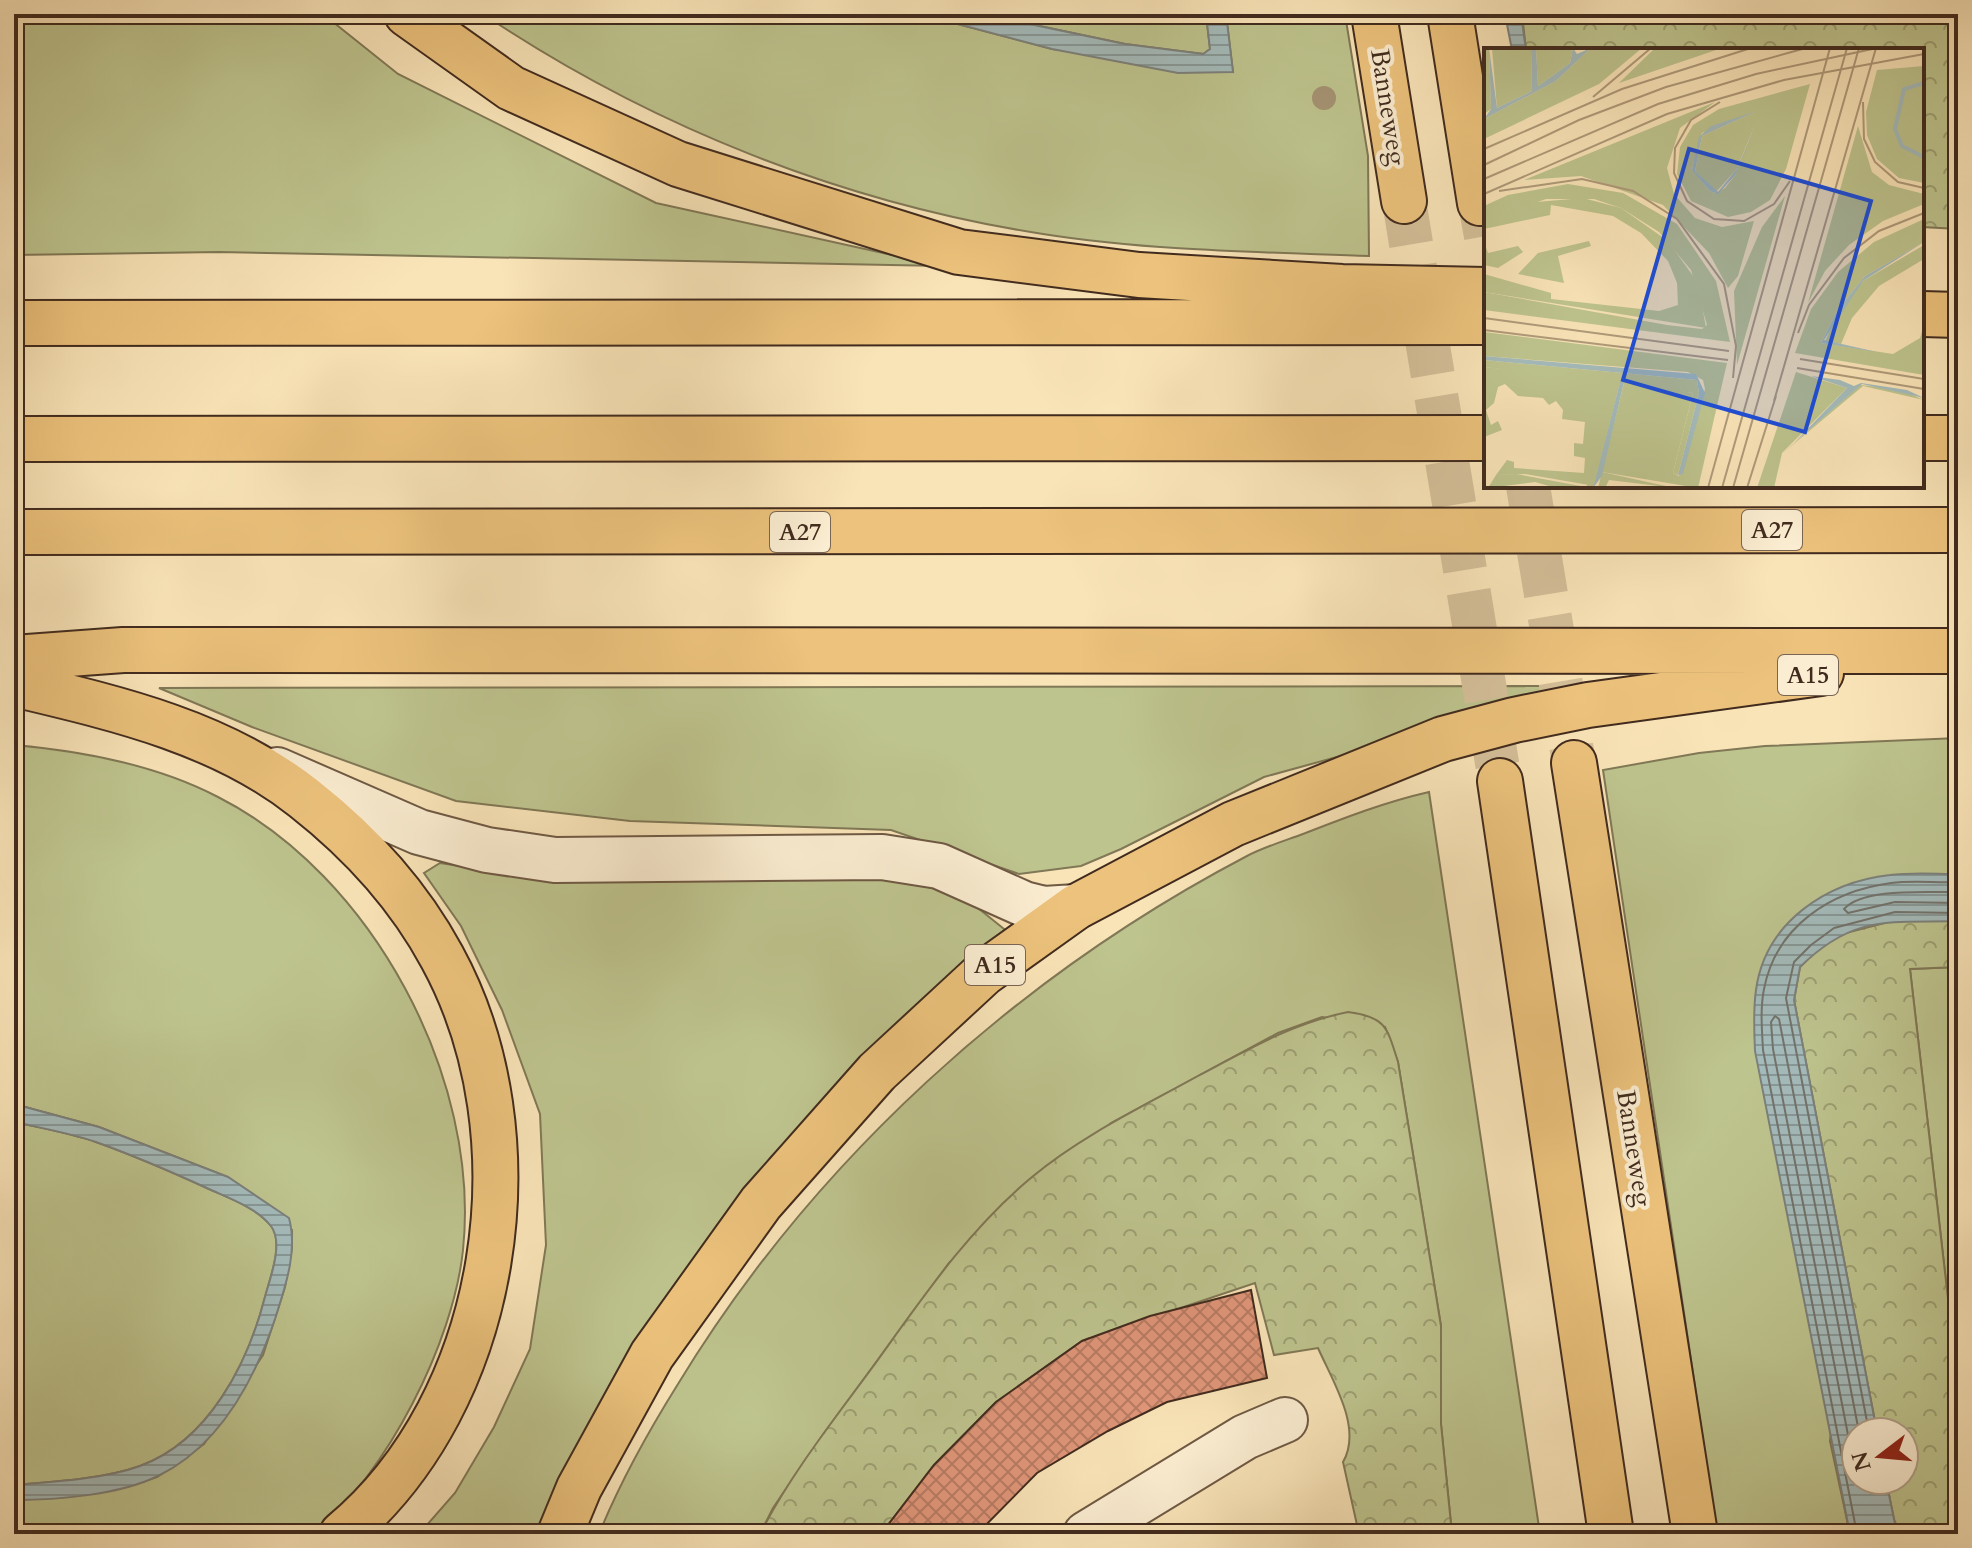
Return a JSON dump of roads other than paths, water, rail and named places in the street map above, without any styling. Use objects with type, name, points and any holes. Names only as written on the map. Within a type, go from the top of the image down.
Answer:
[{"type":"main road","points":[[407,14],[511,88],[678,164],[959,252],[1139,275],[1342,287],[1484,290]]},
{"type":"main road","name":"Banneweg","points":[[1374,14],[1404,201]]},
{"type":"main road","points":[[1450,14],[1480,203]]},
{"type":"main road","points":[[1924,314],[1958,315]]},
{"type":"main road","points":[[14,323],[1484,322]]},
{"type":"main road","points":[[14,439],[1484,438]]},
{"type":"main road","points":[[1924,438],[1958,438]]},
{"type":"main road","name":"A27","points":[[14,532],[1958,530]]},
{"type":"main road","points":[[14,658],[123,650],[1958,653]]},
{"type":"main road","name":"A15","points":[[560,1534],[579,1488],[652,1355],[761,1203],[877,1072],[984,973],[1076,907],[1233,824],[1443,739],[1588,705],[1958,653]]},
{"type":"main road","points":[[14,684],[121,710],[242,755],[302,796],[356,842],[406,900],[443,958],[468,1018],[486,1078],[495,1136],[496,1191],[484,1290],[446,1401],[385,1489],[342,1534]]},
{"type":"main road","name":"Banneweg","points":[[1574,763],[1695,1534]]},
{"type":"main road","points":[[1500,781],[1611,1534]]},
{"type":"lane","points":[[242,755],[419,832],[487,850],[555,860],[882,857],[939,866],[1024,904],[1044,909],[1076,907]]},
{"type":"lane","points":[[1086,1534],[1245,1437],[1285,1420]]},
{"type":"water","points":[[920,14],[982,14],[1125,44],[1203,54],[1210,49],[1206,14],[1226,14],[1233,72],[1178,73],[1052,49]]},
{"type":"water","points":[[1505,14],[1521,14],[1526,48],[1512,48]]},
{"type":"water","points":[[1915,873],[1958,874],[1958,921],[1892,922],[1856,930],[1838,938],[1800,967],[1794,1000],[1874,1416],[1840,1416],[1840,1483],[1755,1051],[1756,990],[1772,944],[1803,910],[1844,886],[1867,879]]},
{"type":"water","points":[[14,1104],[99,1127],[228,1177],[289,1218],[292,1244],[286,1282],[257,1365],[232,1410],[199,1448],[180,1463],[158,1476],[125,1488],[88,1495],[14,1500],[14,1485],[95,1477],[140,1466],[164,1454],[205,1419],[236,1373],[258,1322],[275,1261],[275,1233],[251,1209],[167,1170],[86,1139],[14,1122]]},
{"type":"water","points":[[1843,1496],[1889,1496],[1897,1534],[1850,1534]]},
{"type":"tunnel","points":[[1404,201],[1500,781]]},
{"type":"tunnel","points":[[1480,203],[1484,225]]},
{"type":"tunnel","points":[[1528,488],[1574,763]]}]
